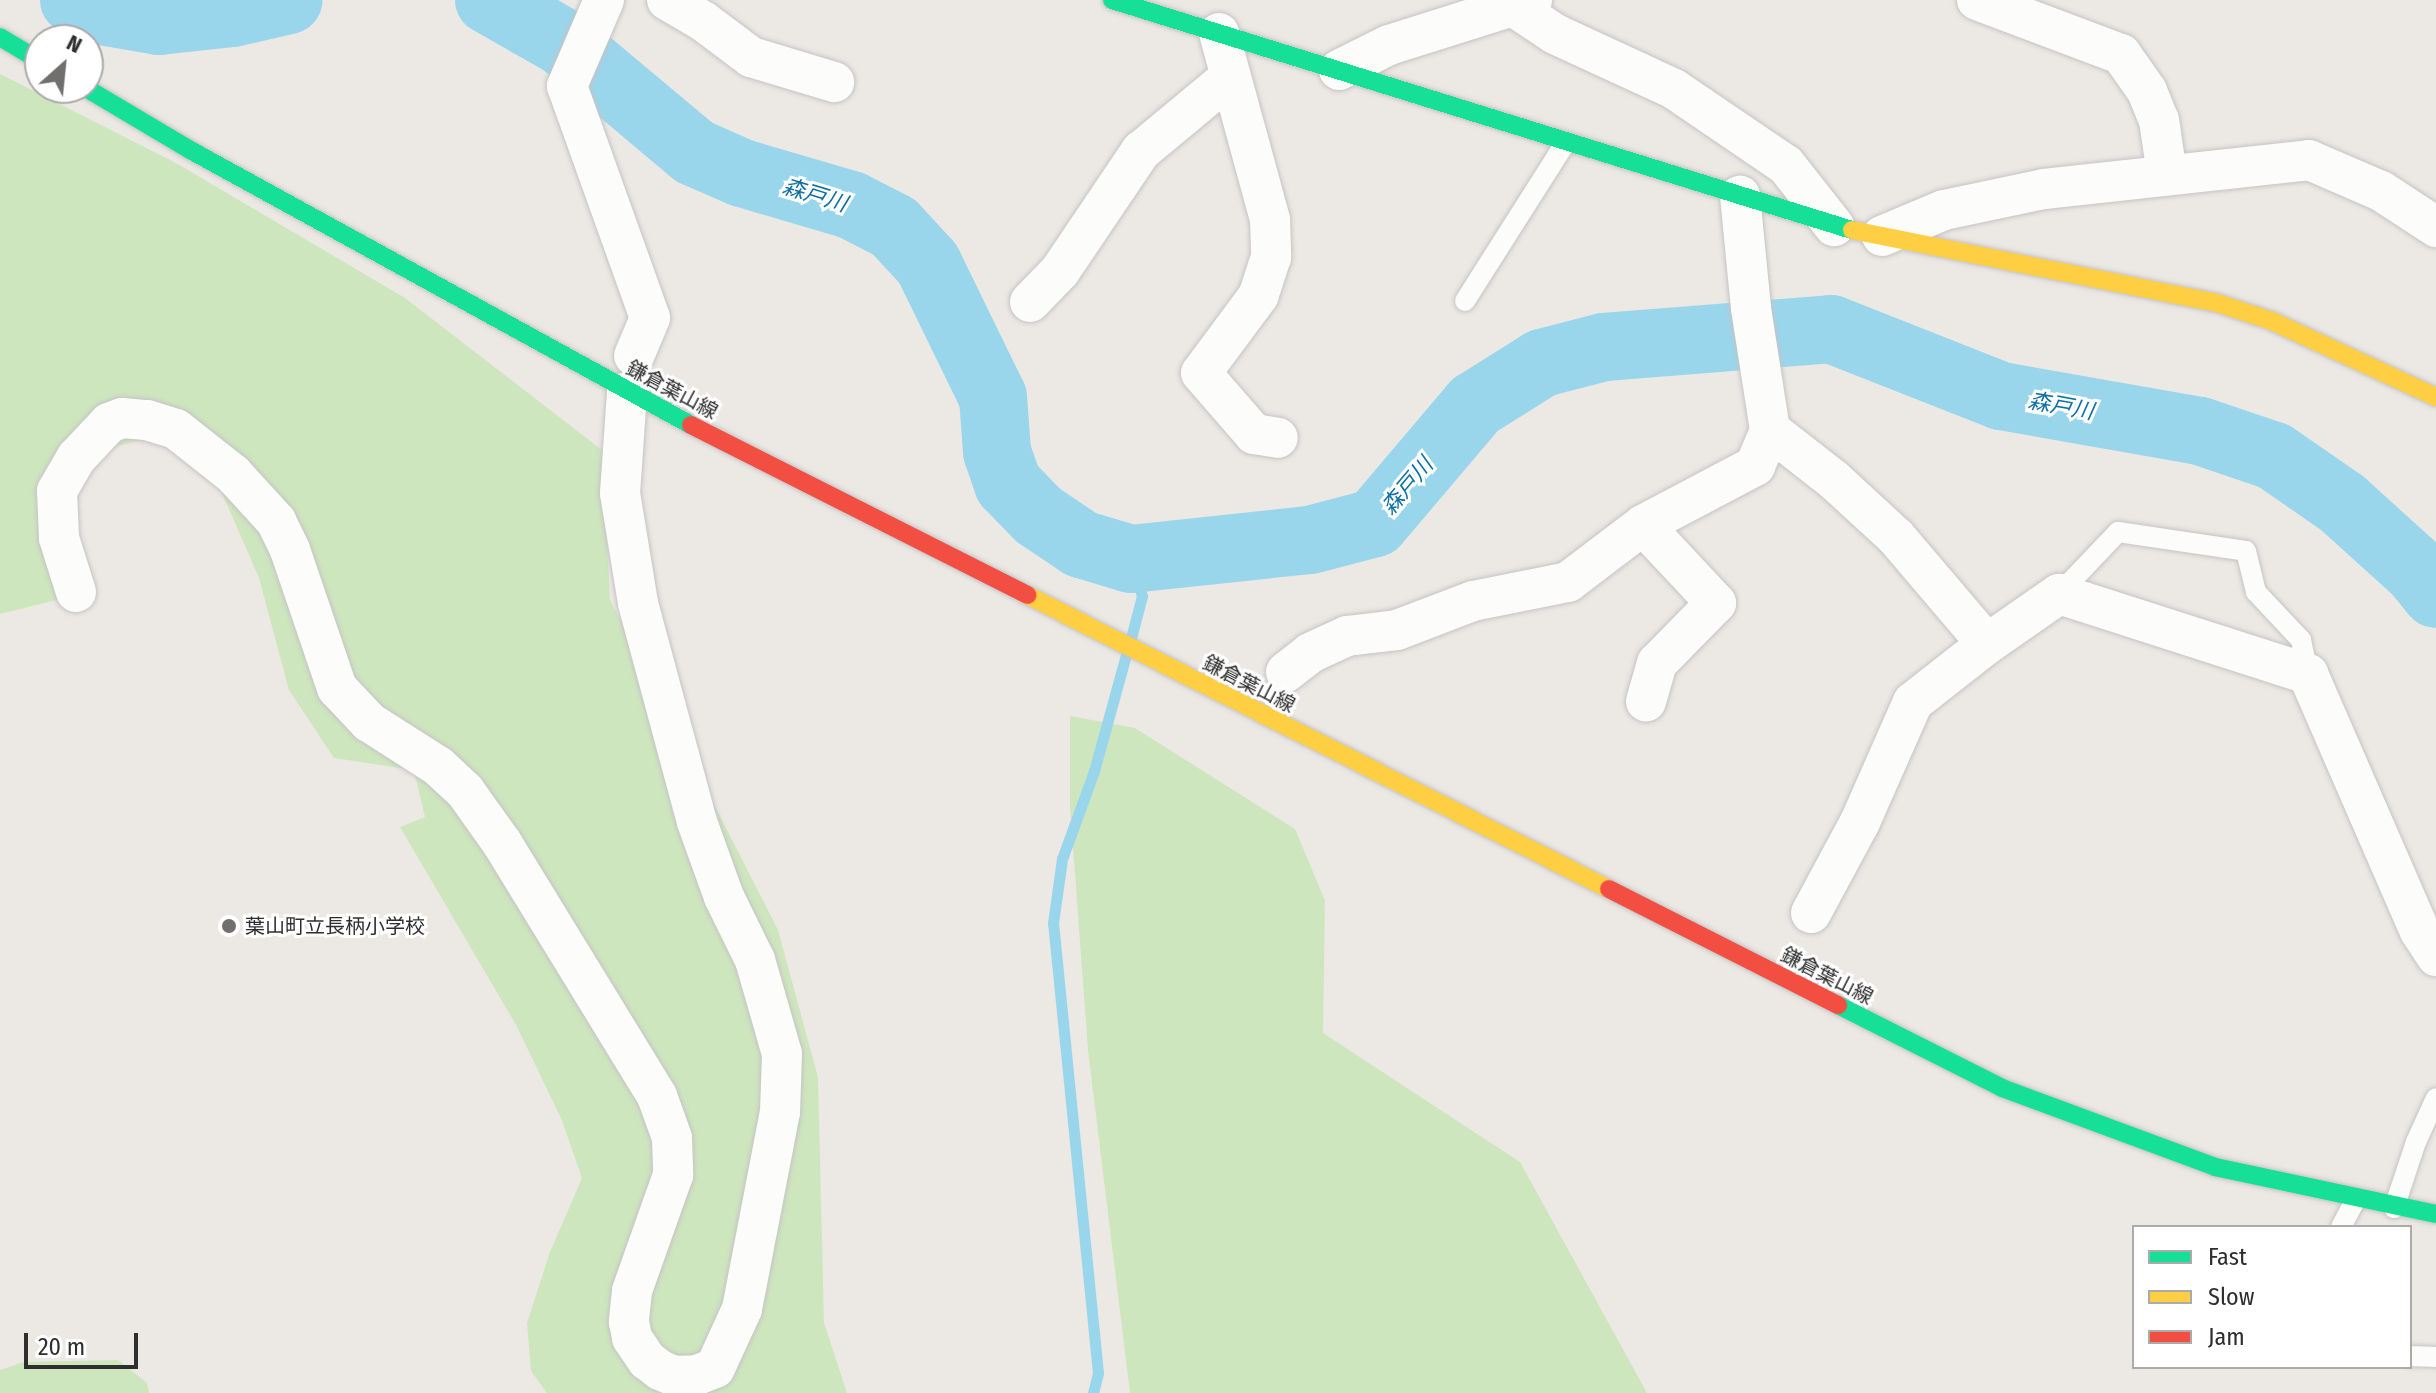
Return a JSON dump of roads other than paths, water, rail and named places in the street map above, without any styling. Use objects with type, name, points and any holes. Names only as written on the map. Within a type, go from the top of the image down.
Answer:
[{"type":"main road","points":[[1112,0],[1216,21],[1339,70],[1834,226],[2217,303],[2272,321],[2436,397]]},
{"type":"main road","points":[[0,37],[24,51]]},
{"type":"main road","name":"鎌倉葉山線","points":[[104,97],[2002,1088],[2215,1167],[2394,1208],[2436,1214]]},
{"type":"street","points":[[667,0],[703,21],[751,57],[834,82]]},
{"type":"street","points":[[1977,0],[2121,54],[2147,91],[2159,120],[2167,174]]},
{"type":"street","points":[[1339,70],[1389,45],[1516,2],[1555,34],[1674,89],[1786,165],[1834,226]]},
{"type":"street","points":[[76,592],[59,538],[57,491],[77,457],[109,423],[122,418],[147,420],[176,429],[233,474],[276,521],[290,550],[337,688],[369,722],[438,766],[465,791],[502,843],[657,1096],[672,1138],[673,1175],[632,1291],[629,1322],[632,1338],[647,1360],[674,1376],[697,1375],[715,1368],[742,1309],[780,1112],[782,1054],[755,960],[724,897],[697,822],[638,603],[620,493],[630,374],[650,318],[567,86],[601,8]]},
{"type":"street","points":[[1216,21],[1270,220],[1271,257],[1259,295],[1201,373],[1254,434],[1278,438]]},
{"type":"street","points":[[1030,302],[1060,271],[1141,151],[1230,77]]},
{"type":"street","points":[[1882,236],[1944,210],[2044,189],[2309,160],[2381,191],[2436,227]]},
{"type":"street","points":[[1286,672],[1310,653],[1347,636],[1397,630],[1473,601],[1568,582],[1643,525],[1755,466],[1770,430],[1751,308],[1740,196]]},
{"type":"street","points":[[1770,430],[1834,480],[1896,537],[1987,644]]},
{"type":"street","points":[[1643,525],[1716,603],[1657,663],[1646,701]]},
{"type":"street","points":[[1811,913],[1860,822],[1913,702],[1987,644],[2059,594],[2308,674],[2420,931],[2436,956]]},
{"type":"lane","points":[[1465,301],[1566,142]]},
{"type":"lane","points":[[2059,594],[2118,532],[2246,551],[2256,592],[2301,640],[2308,674]]},
{"type":"lane","points":[[2394,1208],[2416,1142],[2436,1098]]},
{"type":"lane","points":[[2342,1225],[2356,1199]]},
{"type":"lane","points":[[2412,1356],[2436,1357]]},
{"type":"waterway","name":"森戸川","points":[[74,0],[95,10],[159,21],[233,13],[289,0]]},
{"type":"waterway","name":"森戸川","points":[[489,0],[563,42],[694,152],[742,173],[851,205],[894,227],[928,264],[993,397],[997,452],[1008,484],[1038,515],[1081,544],[1131,559],[1310,540],[1375,523],[1475,405],[1542,363],[1604,347],[1831,329],[2001,396],[2200,431],[2274,456],[2342,503],[2418,572],[2436,594]]},
{"type":"waterway","points":[[1131,559],[1142,596],[1131,638]]},
{"type":"waterway","points":[[1093,1393],[1098,1373],[1053,923],[1062,859],[1094,771],[1126,655]]},
{"type":"place","name":"葉山町立長柄小学校","points":[[229,926]]}]
